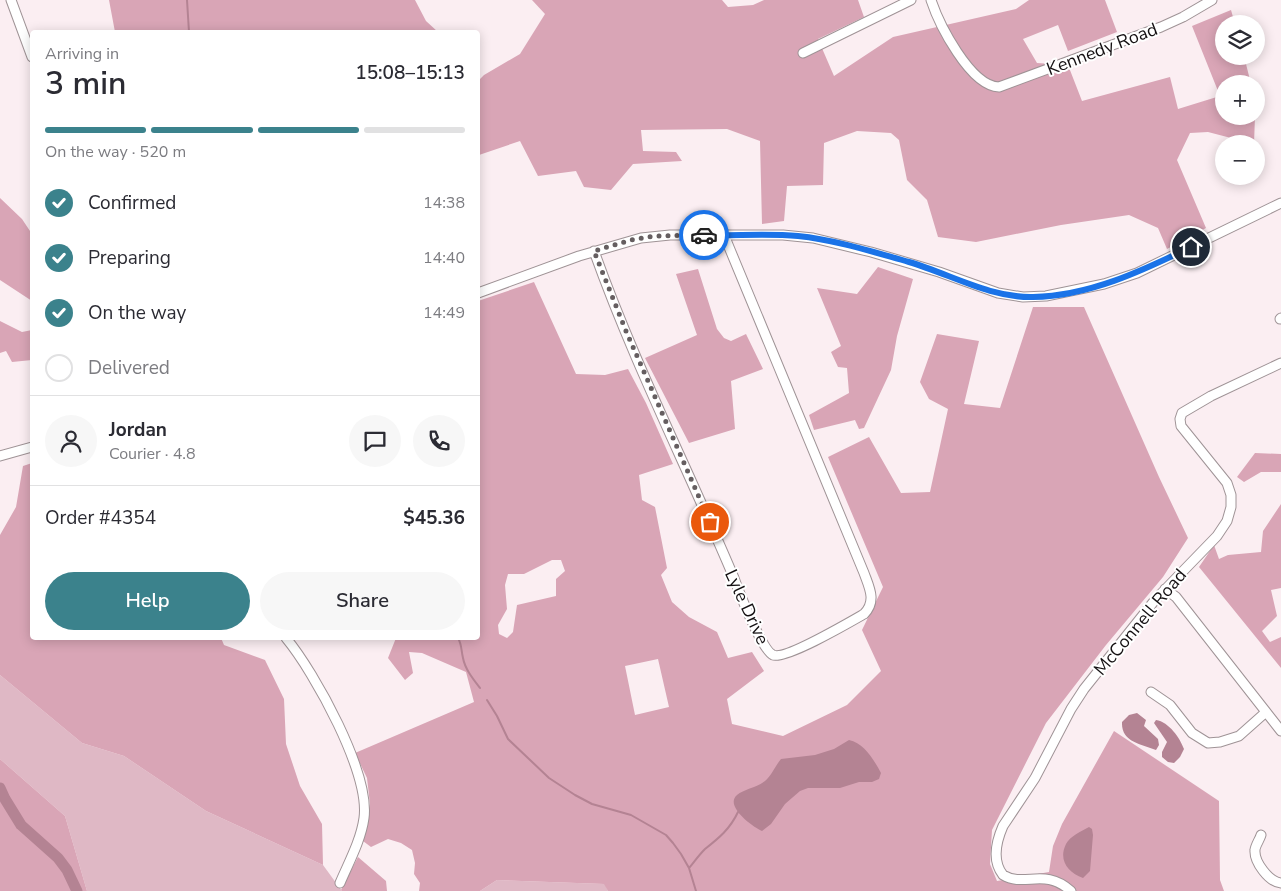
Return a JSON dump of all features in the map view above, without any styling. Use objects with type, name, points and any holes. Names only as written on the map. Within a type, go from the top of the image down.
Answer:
[{"type":"street","points":[[11,0],[30,52]]},
{"type":"street","points":[[803,53],[911,0]]},
{"type":"street","name":"Kennedy Road","points":[[930,0],[962,60],[974,74],[990,85],[999,87],[1161,27],[1197,4],[1212,0]]},
{"type":"street","points":[[480,291],[631,240],[655,236],[783,235],[813,238],[911,263],[998,293],[1023,297],[1040,297],[1104,284],[1137,273],[1281,203]]},
{"type":"street","name":"Lyle Drive","points":[[594,251],[626,331],[754,624],[767,650],[771,654],[778,656],[800,648],[864,614],[871,606],[872,595],[724,236]]},
{"type":"street","name":"McConnell Road","points":[[1071,891],[1052,880],[1041,878],[1016,879],[1004,876],[998,867],[996,855],[999,835],[1035,778],[1078,698],[1155,600],[1222,529],[1229,517],[1231,495],[1227,483],[1181,426],[1180,419],[1182,413],[1211,396],[1281,363]]},
{"type":"street","points":[[0,456],[30,448]]},
{"type":"street","points":[[1166,589],[1176,597],[1281,731]]},
{"type":"street","points":[[287,640],[318,682],[340,728],[362,786],[365,807],[362,828],[340,883]]},
{"type":"street","points":[[1151,692],[1170,705],[1192,733],[1208,742],[1220,742],[1239,736],[1266,712]]},
{"type":"street","points":[[1262,835],[1255,850],[1260,868],[1277,882],[1281,883]]},
{"type":"shaded area","points":[[109,0],[415,0],[426,21],[436,30],[115,30]]},
{"type":"shaded area","points":[[532,0],[722,0],[728,7],[753,5],[764,0],[858,0],[864,17],[818,39],[834,76],[893,37],[1016,9],[1029,0],[1105,0],[1117,32],[1068,51],[1058,25],[1023,39],[1037,63],[1068,65],[1082,101],[1170,77],[1178,109],[1215,98],[1215,125],[1255,125],[1254,135],[1220,135],[1208,132],[1190,133],[1177,160],[1206,228],[1167,249],[1158,228],[1129,215],[1061,225],[976,242],[938,237],[927,200],[907,180],[899,140],[891,133],[857,131],[824,143],[823,185],[787,186],[784,221],[762,224],[760,141],[727,129],[641,130],[643,151],[676,152],[682,161],[633,164],[611,190],[584,187],[576,171],[538,176],[520,141],[480,155],[480,79],[520,54],[545,14]]},
{"type":"shaded area","points":[[1231,10],[1232,15],[1219,15]]},
{"type":"shaded area","points":[[1215,17],[1215,65],[1246,65],[1249,75],[1215,75],[1215,84],[1192,26]]},
{"type":"shaded area","points":[[0,198],[22,219],[30,231],[30,300],[0,280]]},
{"type":"shaded area","points":[[878,267],[913,279],[897,336],[891,370],[864,428],[859,429],[855,420],[814,430],[809,415],[849,393],[847,368],[838,367],[831,352],[841,346],[817,288],[857,294]]},
{"type":"shaded area","points":[[698,269],[717,329],[724,338],[731,341],[746,334],[763,369],[731,381],[735,429],[689,443],[645,358],[697,335],[676,274]]},
{"type":"shaded area","points":[[534,282],[576,374],[605,375],[628,369],[646,403],[673,464],[639,475],[642,500],[655,507],[667,568],[661,575],[672,602],[689,617],[717,632],[728,658],[752,652],[764,671],[727,699],[732,724],[783,736],[847,705],[881,671],[862,630],[883,587],[828,457],[869,437],[901,493],[930,492],[948,409],[929,399],[920,382],[937,334],[979,341],[964,404],[1000,408],[1033,307],[1084,307],[1188,538],[1163,577],[1106,645],[1046,723],[992,830],[990,864],[997,881],[1049,872],[1053,846],[1062,824],[1114,731],[1219,801],[1220,880],[1224,891],[608,891],[604,884],[497,880],[480,891],[419,891],[420,883],[414,874],[415,863],[412,850],[401,843],[388,839],[371,847],[363,841],[370,804],[367,778],[355,753],[474,702],[466,672],[422,653],[409,652],[413,673],[405,680],[388,658],[395,640],[480,640],[480,300]],"holes":[[[552,560],[561,560],[565,571],[556,579],[556,596],[517,605],[513,632],[507,638],[499,634],[498,625],[507,609],[505,585],[508,574],[524,574]],[[658,659],[669,707],[635,715],[625,666]]]},
{"type":"shaded area","points":[[0,321],[22,332],[30,330],[30,360],[12,362],[6,351],[0,353]]},
{"type":"shaded area","points":[[1255,453],[1281,454],[1281,472],[1261,472],[1244,482],[1237,477]]},
{"type":"shaded area","points":[[30,464],[30,640],[222,640],[224,645],[265,660],[284,699],[286,744],[300,786],[322,824],[323,865],[206,811],[124,756],[82,743],[0,675],[0,535],[16,507],[23,466]]},
{"type":"shaded area","points":[[1281,504],[1281,588],[1271,590],[1277,616],[1262,631],[1270,642],[1281,637],[1281,668],[1199,567],[1214,545],[1219,559],[1228,555],[1261,552],[1263,531]]},
{"type":"shaded area","points":[[0,675],[82,743],[124,756],[206,811],[323,865],[342,891],[87,891],[65,816],[0,759]]},
{"type":"shaded area","points":[[1137,713],[1146,720],[1144,726],[1158,739],[1159,745],[1156,750],[1138,744],[1125,734],[1122,722],[1129,715]]},
{"type":"shaded area","points":[[1156,720],[1161,721],[1173,731],[1184,749],[1174,763],[1168,762],[1162,757],[1162,752],[1167,742],[1154,723]]},
{"type":"shaded area","points":[[849,740],[864,748],[868,753],[881,773],[879,779],[872,782],[859,782],[840,788],[808,788],[800,791],[785,804],[771,824],[762,831],[741,816],[734,805],[737,795],[765,781],[781,759],[815,755],[834,749]]},
{"type":"shaded area","points":[[0,759],[65,816],[87,891],[0,891]]},
{"type":"shaded area","points":[[1089,827],[1092,829],[1093,835],[1090,871],[1083,878],[1069,869],[1063,855],[1066,844],[1070,839]]},
{"type":"shaded area","points":[[358,857],[386,881],[387,891],[341,890]]},
{"type":"shaded area","points":[[497,880],[605,884],[608,891],[480,891]]},
{"type":"waterway","points":[[187,0],[189,30]]},
{"type":"waterway","points":[[459,640],[466,666],[480,688]]},
{"type":"waterway","points":[[487,700],[508,739],[549,778],[592,804],[631,815],[666,835],[689,868],[696,891]]},
{"type":"waterway","points":[[0,788],[21,825],[58,858],[67,870],[77,891]]},
{"type":"waterway","points":[[689,868],[705,849],[728,828],[738,812]]},
{"type":"way so far","points":[[704,235],[670,235],[641,238],[594,251],[626,331],[710,522]]},
{"type":"route","points":[[704,235],[783,235],[813,238],[911,263],[998,293],[1023,297],[1065,293],[1121,279],[1191,247]]}]
